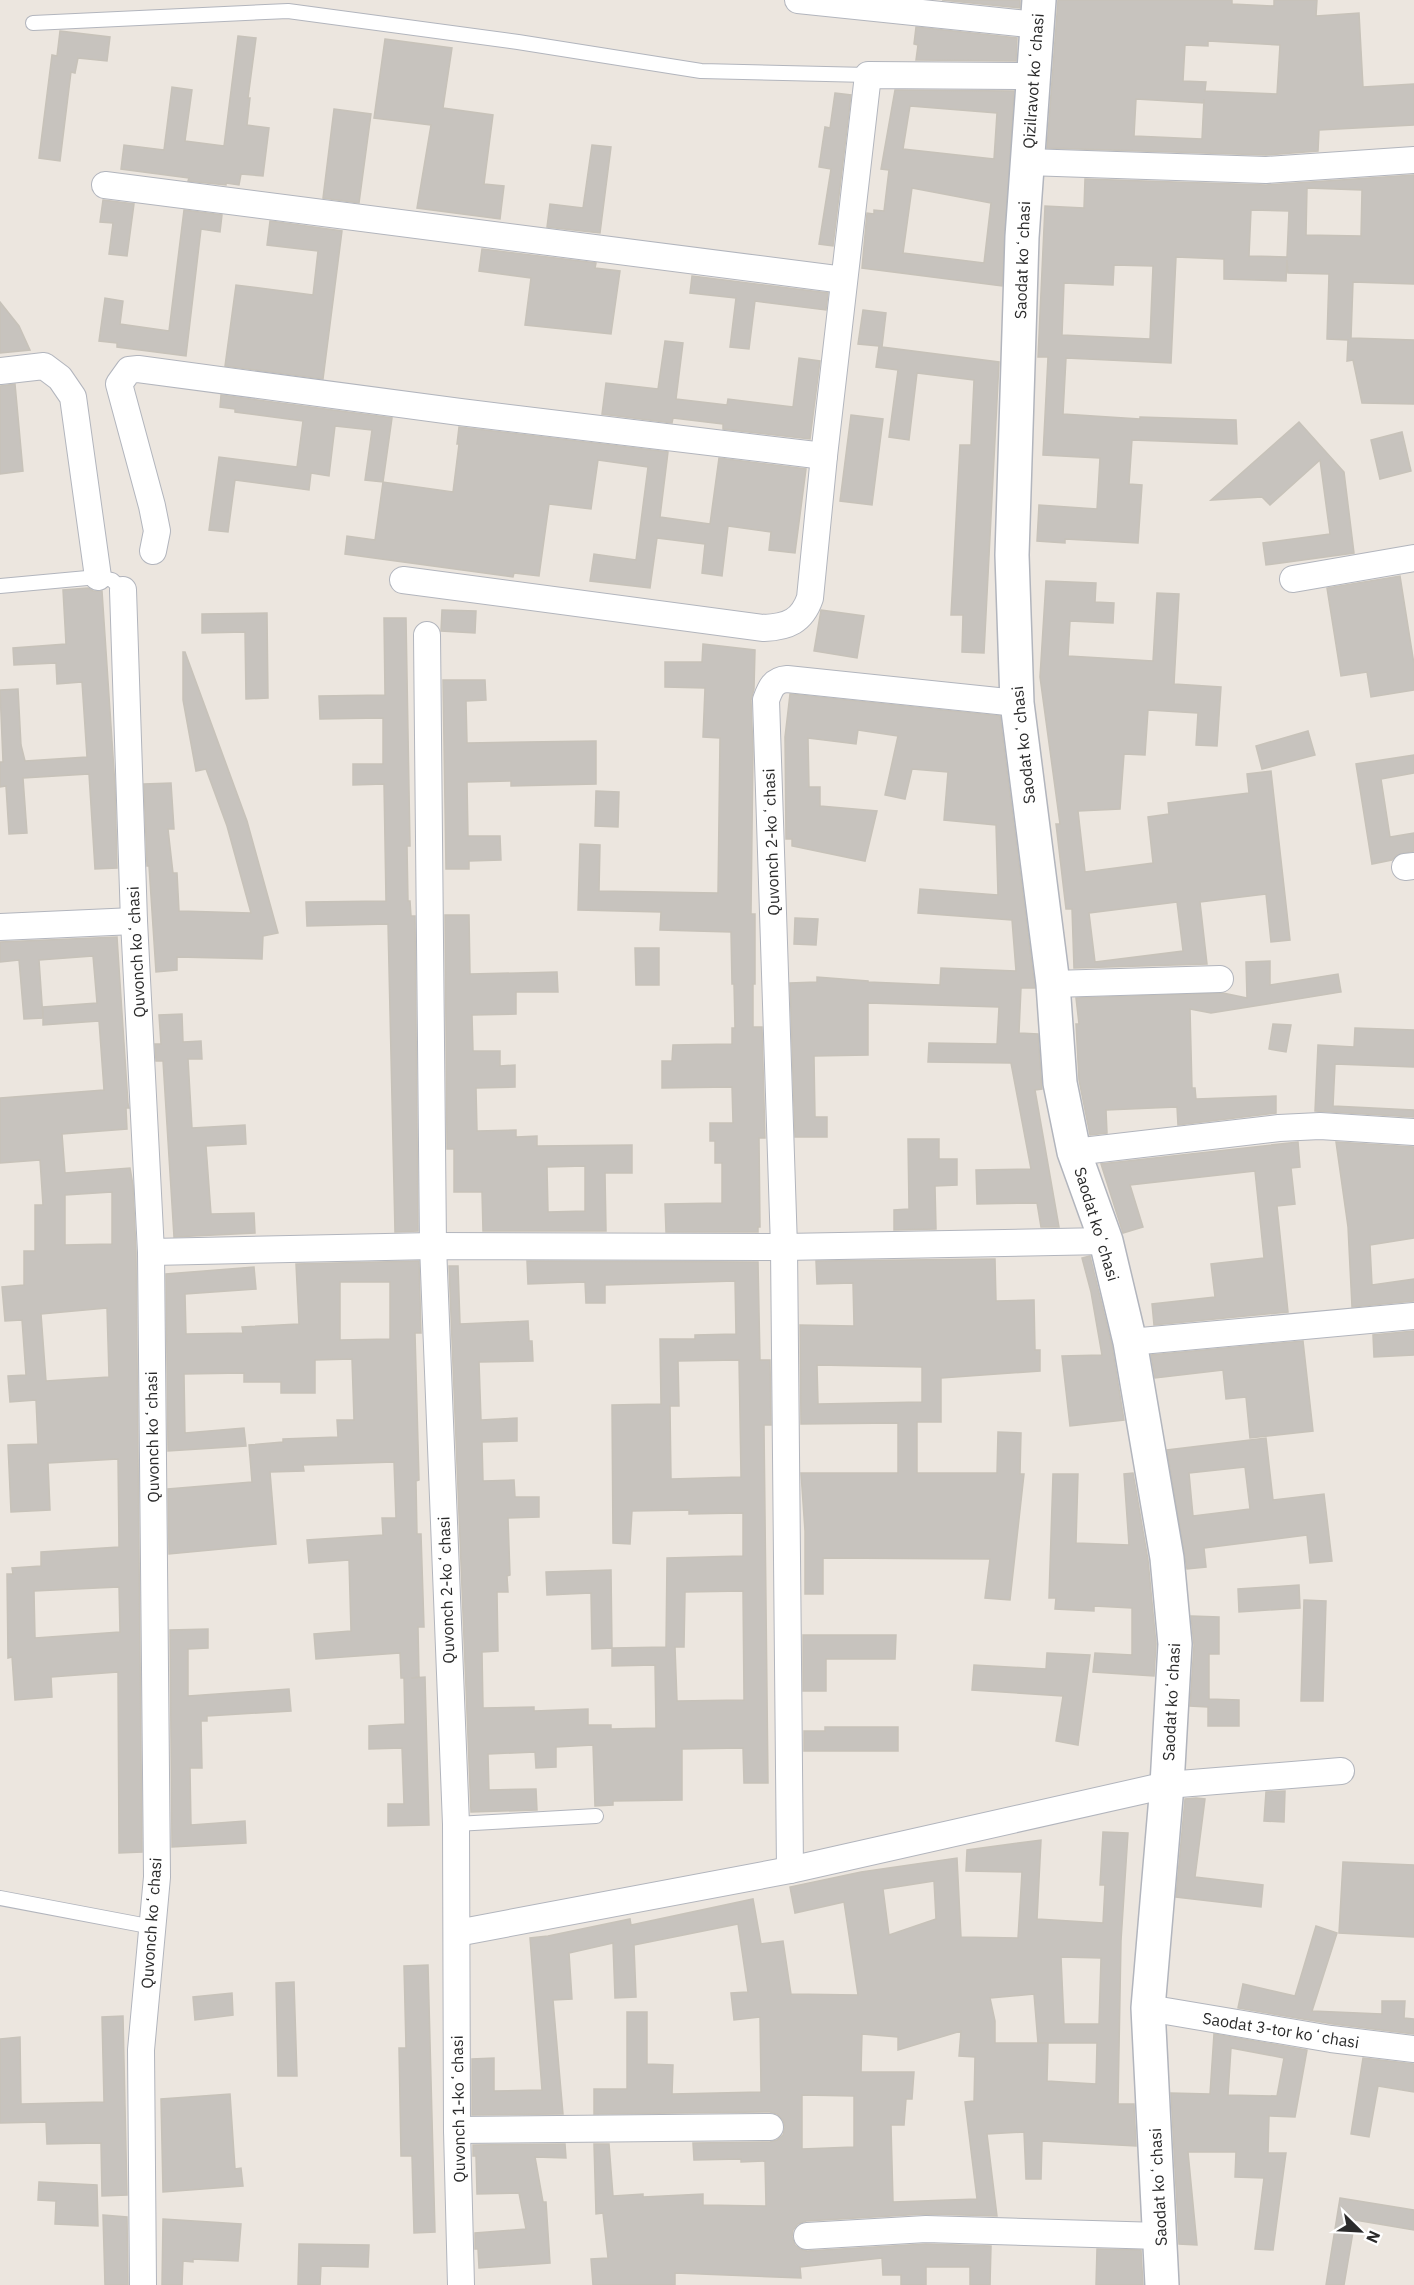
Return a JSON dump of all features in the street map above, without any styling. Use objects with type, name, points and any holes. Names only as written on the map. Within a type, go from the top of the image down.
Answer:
[{"type":"street","points":[[798,0],[1038,12]]},
{"type":"street","name":"Qizilravot koʻchasi","points":[[1027,162],[1038,12]]},
{"type":"street","points":[[403,580],[764,628],[782,627],[794,623],[803,614],[810,598],[868,75],[1034,76]]},
{"type":"street","points":[[1027,162],[1266,170],[1414,160]]},
{"type":"street","name":"Saodat koʻchasi","points":[[1027,162],[1022,237],[1012,555],[1017,704],[1053,984],[1060,1083],[1074,1152],[1106,1241],[1130,1342],[1167,1558],[1175,1644],[1167,1785],[1149,2008],[1162,2285]]},
{"type":"street","points":[[105,185],[844,280]]},
{"type":"street","points":[[0,371],[44,366],[60,378],[73,397],[98,577]]},
{"type":"street","points":[[153,551],[157,531],[152,506],[119,384],[129,370],[138,369],[460,412],[824,456]]},
{"type":"street","points":[[1293,579],[1414,558]]},
{"type":"street","name":"Quvonch koʻchasi","points":[[123,590],[134,921],[151,1252],[157,1877],[141,2050],[143,2285]]},
{"type":"street","name":"Quvonch 2-koʻchasi","points":[[427,635],[433,1246],[456,1824],[457,1933]]},
{"type":"street","name":"Quvonch 2-koʻchasi","points":[[790,1870],[784,1247],[766,712],[769,692],[776,682],[786,679],[1017,704]]},
{"type":"street","points":[[0,927],[134,921]]},
{"type":"street","points":[[1053,984],[1220,979]]},
{"type":"street","points":[[1074,1152],[1280,1128],[1320,1126],[1414,1132]]},
{"type":"street","points":[[151,1252],[433,1246],[784,1247],[1106,1241]]},
{"type":"street","points":[[1130,1342],[1414,1316]]},
{"type":"street","points":[[457,1933],[790,1870],[1167,1785],[1341,1771]]},
{"type":"street","name":"Quvonch 1-koʻchasi","points":[[457,1933],[457,2130],[461,2285]]},
{"type":"street","name":"Saodat 3-tor koʻchasi","points":[[1149,2008],[1331,2039],[1414,2049]]},
{"type":"street","points":[[457,2130],[770,2127]]},
{"type":"street","points":[[807,2236],[926,2229],[1160,2236]]},
{"type":"lane","points":[[33,23],[288,12],[518,42],[701,71],[868,75]]},
{"type":"lane","points":[[0,586],[98,577],[112,580],[123,590]]},
{"type":"lane","points":[[456,1824],[596,1816]]},
{"type":"lane","points":[[0,1898],[153,1927]]},
{"type":"building","points":[[942,0],[1020,0],[1020,8]]},
{"type":"building","points":[[1058,0],[1232,0],[1232,4],[1274,6],[1274,0],[1317,0],[1316,16],[1359,13],[1363,87],[1414,84],[1414,125],[1319,130],[1318,151],[1266,155],[1047,148]],"holes":[[[1208,41],[1280,45],[1277,94],[1205,91],[1206,82],[1183,81],[1185,45],[1208,46]],[[1136,99],[1204,103],[1202,139],[1134,136]]]},
{"type":"building","points":[[916,27],[1017,38],[1016,61],[916,60],[918,45],[914,44]]},
{"type":"building","points":[[60,31],[110,37],[107,61],[78,58],[75,73],[71,72],[60,161],[39,158],[52,55],[57,56]]},
{"type":"building","points":[[238,36],[256,38],[247,125],[269,128],[263,176],[241,174],[239,185],[226,183],[226,185],[121,169],[124,145],[164,150],[172,87],[192,90],[185,141],[224,146]]},
{"type":"building","points":[[385,39],[452,48],[443,108],[493,115],[484,184],[504,186],[500,219],[417,208],[431,125],[374,118]]},
{"type":"building","points":[[895,90],[1014,91],[1002,286],[862,268],[867,213],[874,214],[874,210],[884,211],[889,170],[881,169]],"holes":[[[910,106],[997,113],[994,159],[903,149]],[[912,188],[991,203],[984,263],[903,253]]]},
{"type":"building","points":[[835,93],[851,95],[833,246],[819,244],[831,169],[819,167],[825,127],[830,128]]},
{"type":"building","points":[[334,109],[371,114],[359,203],[323,198]]},
{"type":"building","points":[[592,145],[611,147],[600,233],[547,227],[550,204],[583,208]]},
{"type":"building","points":[[1414,175],[1414,284],[1353,282],[1351,338],[1414,340],[1414,404],[1362,403],[1353,360],[1347,361],[1348,340],[1327,339],[1329,274],[1288,273],[1287,260],[1286,281],[1224,279],[1224,259],[1176,257],[1171,363],[1066,358],[1063,414],[1140,419],[1140,417],[1236,420],[1237,444],[1132,440],[1129,484],[1142,485],[1138,543],[1065,539],[1065,543],[1037,541],[1039,505],[1097,509],[1100,458],[1043,455],[1048,357],[1038,357],[1045,206],[1084,208],[1085,179],[1266,185]],"holes":[[[1307,188],[1362,190],[1361,236],[1306,235]],[[1251,210],[1289,211],[1287,257],[1249,256]],[[1114,265],[1153,266],[1150,339],[1062,335],[1064,283],[1113,285]]]},
{"type":"building","points":[[103,200],[134,204],[127,256],[109,254],[113,223],[100,222]]},
{"type":"building","points":[[184,210],[222,215],[220,232],[201,229],[186,356],[117,347],[117,343],[99,341],[105,298],[123,301],[120,324],[169,331]]},
{"type":"building","points":[[270,221],[342,231],[323,379],[225,366],[236,285],[313,295],[318,251],[267,245]]},
{"type":"building","points":[[482,249],[596,263],[595,268],[620,271],[611,334],[525,325],[531,278],[479,271]]},
{"type":"building","points":[[692,276],[828,293],[826,310],[755,301],[749,349],[730,347],[736,298],[690,293]]},
{"type":"building","points":[[0,302],[19,326],[30,350],[0,353]]},
{"type":"building","points":[[863,310],[886,313],[882,347],[999,362],[984,653],[962,652],[963,615],[951,615],[960,445],[971,445],[974,380],[917,373],[909,440],[889,437],[898,370],[876,367],[879,346],[858,344]]},
{"type":"building","points":[[665,341],[683,343],[676,399],[727,405],[728,399],[793,407],[799,358],[820,361],[810,439],[723,429],[723,424],[673,418],[672,423],[602,414],[606,383],[658,389]]},
{"type":"building","points":[[15,384],[23,471],[0,474],[0,386]]},
{"type":"building","points":[[221,395],[392,418],[383,482],[365,480],[372,430],[335,426],[329,476],[311,473],[309,490],[235,480],[228,532],[209,530],[219,457],[297,467],[303,421],[235,412],[235,409],[220,407]]},
{"type":"building","points":[[851,415],[883,419],[872,505],[840,501]]},
{"type":"building","points":[[1299,422],[1344,472],[1354,553],[1266,565],[1263,543],[1330,534],[1320,460],[1270,505],[1262,497],[1211,500]]},
{"type":"building","points":[[459,427],[668,452],[660,517],[710,524],[719,458],[806,469],[795,553],[769,550],[771,532],[728,526],[722,576],[702,573],[705,544],[657,538],[650,588],[590,581],[594,554],[636,560],[648,467],[598,460],[591,509],[549,504],[539,576],[514,573],[513,577],[345,554],[347,536],[375,540],[383,482],[453,492]]},
{"type":"building","points":[[1402,432],[1411,471],[1380,479],[1371,440]]},
{"type":"building","points":[[1400,576],[1414,664],[1414,690],[1371,697],[1367,672],[1341,676],[1327,588]]},
{"type":"building","points":[[1046,581],[1096,583],[1095,602],[1114,603],[1113,623],[1070,621],[1068,656],[1153,661],[1157,593],[1179,594],[1174,684],[1221,687],[1217,746],[1196,745],[1198,713],[1148,710],[1145,755],[1124,754],[1120,809],[1078,811],[1085,872],[1153,863],[1148,817],[1169,814],[1168,803],[1249,793],[1247,774],[1271,771],[1290,940],[1271,942],[1266,894],[1200,902],[1207,964],[1074,968],[1072,909],[1066,909],[1056,824],[1060,824],[1040,677]],"holes":[[[1177,902],[1183,951],[1095,962],[1089,913]]]},
{"type":"building","points":[[88,588],[93,591],[102,591],[115,786],[117,868],[95,869],[89,774],[23,778],[27,833],[9,834],[6,786],[0,787],[0,762],[3,762],[0,690],[18,689],[21,745],[25,761],[87,757],[82,682],[57,684],[56,663],[14,665],[13,648],[66,644],[63,590]]},
{"type":"building","points":[[442,610],[476,611],[475,633],[441,631]]},
{"type":"building","points":[[821,610],[864,616],[857,658],[814,651]]},
{"type":"building","points":[[267,613],[268,698],[246,699],[245,632],[202,633],[202,614]]},
{"type":"building","points":[[384,618],[406,618],[410,846],[407,846],[408,901],[410,901],[411,916],[415,916],[418,1231],[395,1232],[388,924],[307,926],[306,902],[386,901],[384,784],[353,785],[353,764],[383,764],[383,718],[320,719],[319,696],[385,695]]},
{"type":"building","points":[[703,644],[755,650],[754,689],[751,700],[753,751],[751,914],[755,914],[753,1027],[762,1027],[765,1138],[759,1138],[760,1227],[758,1227],[758,1232],[666,1232],[665,1204],[722,1203],[722,1163],[715,1163],[715,1141],[710,1141],[710,1123],[733,1123],[732,1087],[662,1088],[662,1061],[672,1061],[673,1045],[732,1044],[732,1028],[735,1028],[731,932],[660,930],[661,912],[578,910],[580,844],[600,845],[599,891],[718,893],[720,738],[703,737],[705,688],[665,687],[665,662],[702,662]]},
{"type":"building","points":[[183,652],[185,652],[247,821],[278,933],[263,936],[262,959],[177,957],[177,970],[156,972],[149,866],[147,866],[144,784],[171,783],[174,829],[168,829],[173,873],[177,873],[179,911],[251,913],[227,826],[206,769],[196,771],[183,700]]},
{"type":"building","points":[[443,680],[485,680],[486,700],[466,701],[467,743],[596,741],[596,784],[511,786],[511,781],[467,782],[468,836],[500,836],[501,860],[469,861],[469,869],[446,869]]},
{"type":"building","points":[[790,694],[1000,716],[1035,988],[1021,988],[1019,1033],[1038,1034],[1042,1089],[1035,1090],[1059,1227],[1041,1227],[1037,1203],[977,1204],[976,1170],[1031,1169],[1011,1063],[928,1062],[929,1043],[997,1044],[999,1007],[868,1003],[868,1055],[814,1056],[815,1117],[827,1117],[827,1137],[795,1137],[790,983],[817,982],[817,977],[940,985],[941,968],[1016,971],[1012,920],[918,913],[920,889],[998,895],[996,825],[944,820],[948,772],[912,769],[905,799],[885,795],[898,736],[858,730],[856,744],[808,738],[809,787],[820,787],[820,806],[877,811],[865,861],[792,846],[792,839],[786,839],[785,737]]},
{"type":"building","points":[[1308,731],[1315,755],[1262,769],[1256,746]]},
{"type":"building","points":[[1414,755],[1414,773],[1381,779],[1390,837],[1414,833],[1414,851],[1397,855],[1392,860],[1372,864],[1356,764]]},
{"type":"building","points":[[596,791],[619,792],[618,827],[595,826]]},
{"type":"building","points":[[445,915],[469,915],[470,974],[557,972],[558,992],[516,992],[516,1014],[472,1015],[473,1051],[500,1051],[500,1066],[515,1065],[515,1087],[476,1088],[477,1131],[516,1130],[516,1137],[537,1136],[537,1146],[632,1145],[632,1173],[605,1173],[606,1231],[483,1231],[482,1192],[454,1192],[454,1149],[447,1149]],"holes":[[[585,1166],[585,1211],[548,1212],[547,1167]]]},
{"type":"building","points":[[795,918],[818,919],[816,945],[794,944]]},
{"type":"building","points":[[117,937],[129,1108],[126,1108],[127,1129],[62,1134],[65,1173],[130,1168],[133,1185],[136,1252],[142,1852],[119,1853],[118,1672],[51,1677],[52,1697],[15,1700],[12,1657],[8,1658],[7,1574],[13,1574],[12,1568],[41,1566],[41,1552],[119,1547],[118,1459],[48,1463],[50,1510],[11,1512],[8,1445],[38,1444],[36,1400],[10,1402],[8,1376],[26,1375],[22,1320],[5,1321],[2,1287],[24,1285],[24,1251],[35,1251],[35,1205],[43,1205],[40,1160],[0,1163],[0,1098],[104,1090],[99,1021],[43,1025],[43,1018],[24,1019],[19,960],[0,962],[0,942]],"holes":[[[93,956],[97,1003],[43,1007],[43,1018],[39,960]],[[112,1192],[112,1244],[65,1245],[65,1195]],[[107,1308],[109,1377],[46,1381],[41,1314]],[[119,1587],[120,1632],[35,1638],[34,1591]]]},
{"type":"building","points":[[635,948],[659,948],[659,985],[636,985]]},
{"type":"building","points":[[1270,961],[1270,985],[1338,974],[1341,992],[1211,1013],[1190,1009],[1192,1088],[1195,1088],[1196,1099],[1276,1096],[1276,1113],[1178,1125],[1177,1107],[1106,1110],[1107,1133],[1090,1135],[1079,1080],[1076,1024],[1079,1024],[1076,998],[1223,993],[1247,998],[1246,962]]},
{"type":"building","points":[[182,1014],[183,1042],[201,1041],[202,1059],[188,1059],[192,1128],[245,1125],[246,1144],[206,1146],[211,1214],[254,1213],[255,1233],[174,1237],[163,1061],[156,1061],[155,1044],[161,1044],[159,1015]]},
{"type":"building","points":[[1273,1024],[1291,1025],[1286,1052],[1269,1049]]},
{"type":"building","points":[[1355,1028],[1414,1030],[1414,1067],[1335,1064],[1333,1106],[1414,1110],[1414,1117],[1315,1111],[1318,1045],[1354,1047]]},
{"type":"building","points":[[908,1139],[939,1139],[939,1159],[957,1159],[957,1185],[935,1186],[936,1229],[894,1230],[894,1210],[909,1209]]},
{"type":"building","points":[[1298,1142],[1300,1167],[1291,1168],[1295,1204],[1277,1206],[1288,1312],[1154,1325],[1152,1304],[1215,1297],[1211,1264],[1264,1258],[1255,1171],[1130,1185],[1143,1227],[1123,1233],[1101,1164]]},
{"type":"building","points":[[1336,1142],[1414,1147],[1414,1238],[1370,1245],[1372,1285],[1414,1279],[1414,1301],[1352,1307],[1348,1227]]},
{"type":"building","points":[[1090,1256],[1112,1346],[1124,1420],[1070,1426],[1062,1356],[1102,1355],[1091,1292],[1082,1258]]},
{"type":"building","points":[[995,1259],[996,1301],[1034,1300],[1035,1350],[1040,1350],[1040,1371],[941,1378],[941,1422],[917,1422],[917,1473],[997,1473],[998,1432],[1021,1433],[1020,1474],[1024,1474],[1010,1600],[985,1598],[990,1559],[823,1558],[823,1594],[805,1594],[805,1531],[801,1473],[898,1473],[898,1423],[801,1424],[800,1325],[854,1326],[853,1283],[817,1284],[816,1261]],"holes":[[[817,1365],[922,1367],[922,1402],[818,1404]]]},
{"type":"building","points":[[419,1261],[421,1333],[415,1333],[419,1480],[416,1481],[417,1534],[421,1534],[424,1627],[418,1627],[419,1677],[411,1678],[425,1677],[429,1825],[388,1826],[388,1804],[404,1804],[402,1748],[369,1749],[369,1726],[405,1724],[404,1678],[401,1678],[400,1653],[316,1659],[314,1634],[351,1631],[349,1560],[309,1563],[307,1540],[383,1535],[382,1518],[396,1518],[394,1462],[303,1465],[304,1471],[270,1472],[276,1544],[169,1554],[168,1489],[252,1482],[249,1445],[283,1442],[283,1439],[338,1437],[337,1420],[354,1420],[352,1359],[315,1360],[315,1393],[281,1393],[281,1382],[244,1382],[244,1373],[184,1374],[185,1433],[244,1428],[246,1446],[168,1451],[166,1274],[254,1267],[256,1289],[185,1294],[186,1334],[243,1333],[242,1327],[299,1324],[296,1264]],"holes":[[[340,1282],[390,1282],[390,1339],[340,1340]]]},
{"type":"building","points":[[527,1261],[758,1262],[760,1360],[770,1360],[771,1425],[764,1425],[768,1783],[744,1783],[743,1748],[682,1749],[682,1800],[613,1801],[613,1805],[595,1806],[593,1745],[556,1747],[556,1767],[536,1768],[535,1752],[488,1754],[489,1790],[536,1789],[537,1810],[471,1812],[449,1266],[458,1266],[460,1324],[528,1321],[529,1341],[532,1341],[533,1361],[479,1362],[481,1420],[517,1418],[517,1441],[482,1442],[483,1481],[514,1480],[515,1497],[539,1497],[539,1517],[508,1518],[510,1575],[507,1576],[508,1592],[497,1592],[498,1651],[482,1652],[483,1708],[534,1707],[534,1711],[588,1709],[588,1725],[611,1725],[611,1729],[656,1728],[655,1665],[612,1666],[612,1648],[666,1647],[667,1558],[743,1556],[743,1513],[689,1514],[689,1510],[632,1511],[630,1544],[613,1543],[612,1405],[661,1404],[660,1339],[695,1339],[695,1335],[736,1334],[735,1281],[605,1285],[605,1303],[586,1303],[585,1282],[528,1284]],"holes":[[[739,1360],[741,1477],[671,1479],[670,1406],[679,1406],[678,1361]],[[743,1591],[744,1700],[677,1701],[675,1647],[684,1647],[685,1592]]]},
{"type":"building","points":[[1414,1331],[1414,1355],[1374,1357],[1373,1335]]},
{"type":"building","points":[[1303,1341],[1313,1431],[1250,1438],[1246,1397],[1226,1399],[1223,1370],[1155,1378],[1151,1355]]},
{"type":"building","points":[[1266,1438],[1273,1500],[1324,1494],[1332,1561],[1310,1563],[1307,1535],[1204,1548],[1206,1567],[1187,1569],[1167,1450]],"holes":[[[1245,1467],[1250,1509],[1193,1516],[1189,1473]]]},
{"type":"building","points":[[1133,1473],[1148,1560],[1156,1644],[1154,1676],[1093,1672],[1095,1653],[1132,1655],[1132,1608],[1094,1606],[1094,1611],[1055,1609],[1056,1598],[1049,1598],[1053,1474],[1078,1474],[1076,1543],[1129,1545],[1124,1474]]},
{"type":"building","points":[[611,1570],[612,1648],[592,1649],[591,1593],[547,1595],[546,1572]]},
{"type":"building","points":[[1299,1585],[1300,1608],[1239,1612],[1238,1589]]},
{"type":"building","points":[[1304,1600],[1326,1601],[1323,1701],[1301,1701]]},
{"type":"building","points":[[1191,1616],[1219,1617],[1219,1654],[1209,1654],[1209,1699],[1239,1700],[1239,1726],[1208,1726],[1208,1707],[1190,1706],[1194,1645]]},
{"type":"building","points":[[208,1629],[208,1648],[188,1649],[188,1696],[289,1689],[291,1711],[207,1716],[207,1721],[201,1721],[202,1768],[190,1768],[191,1825],[245,1821],[246,1843],[172,1847],[170,1630]]},
{"type":"building","points":[[803,1635],[896,1635],[895,1659],[826,1659],[826,1691],[803,1691]]},
{"type":"building","points":[[1047,1653],[1090,1655],[1078,1745],[1056,1741],[1063,1696],[972,1690],[974,1665],[1046,1669]]},
{"type":"building","points":[[825,1727],[898,1727],[898,1751],[804,1751],[804,1731],[825,1731]]},
{"type":"building","points":[[1285,1791],[1284,1822],[1264,1821],[1266,1792]]},
{"type":"building","points":[[1185,1799],[1205,1799],[1195,1877],[1263,1885],[1261,1907],[1176,1897]]},
{"type":"building","points":[[1103,1832],[1128,1833],[1121,1941],[1118,2104],[1134,2104],[1136,2146],[1042,2141],[1041,2179],[1026,2179],[1024,2132],[987,2134],[997,2216],[925,2214],[806,2221],[798,2224],[793,2230],[792,2237],[795,2245],[807,2251],[926,2244],[991,2246],[990,2285],[970,2285],[970,2267],[926,2267],[926,2285],[901,2285],[901,2275],[883,2275],[882,2258],[800,2267],[801,2278],[675,2273],[675,2285],[593,2285],[591,2259],[608,2258],[603,2213],[596,2214],[594,2144],[609,2144],[613,2196],[703,2194],[703,2205],[766,2206],[765,2161],[694,2160],[693,2143],[777,2140],[783,2135],[785,2127],[783,2120],[777,2114],[770,2112],[594,2114],[594,2089],[627,2089],[627,2012],[647,2012],[647,2064],[673,2065],[672,2094],[761,2092],[760,2017],[734,2020],[731,1993],[748,1992],[738,1924],[634,1945],[636,1997],[615,1998],[613,1943],[569,1953],[572,1999],[553,2000],[563,2114],[472,2115],[472,2059],[494,2058],[494,2091],[542,2090],[530,1938],[630,1919],[631,1925],[753,1899],[761,1944],[783,1941],[791,1994],[858,1995],[844,1902],[795,1913],[790,1887],[861,1872],[957,1858],[961,1937],[1018,1938],[1022,1872],[966,1871],[967,1850],[1041,1840],[1037,1919],[1103,1923],[1105,1885],[1100,1885]],"holes":[[[934,1881],[936,1919],[889,1935],[883,1889]],[[1061,1957],[1101,1958],[1099,2024],[1064,2024]],[[1034,1994],[1038,2043],[995,2043],[995,2021],[990,1998]],[[961,2031],[959,2056],[975,2057],[974,2101],[965,2102],[977,2199],[893,2202],[891,2125],[904,2125],[906,2099],[912,2099],[914,2072],[861,2072],[862,2034],[898,2037],[898,2050]],[[1048,2043],[1097,2043],[1096,2084],[1047,2081]],[[802,2095],[854,2096],[854,2147],[802,2149]]]},
{"type":"building","points":[[1343,1862],[1414,1865],[1414,1937],[1339,1933]]},
{"type":"building","points":[[1316,1926],[1337,1933],[1312,2011],[1382,2014],[1382,2001],[1405,2001],[1404,2018],[1414,2019],[1414,2034],[1333,2024],[1238,2008],[1243,1984],[1295,1996]]},
{"type":"building","points":[[428,1965],[435,2232],[414,2233],[412,2156],[401,2156],[399,2048],[406,2048],[404,1966]]},
{"type":"building","points":[[294,1982],[297,2076],[278,2076],[276,1983]]},
{"type":"building","points":[[232,1993],[233,2015],[195,2020],[193,1997]]},
{"type":"building","points":[[123,2016],[127,2195],[102,2196],[101,2143],[47,2144],[46,2122],[0,2123],[0,2039],[20,2037],[21,2104],[104,2102],[102,2017]]},
{"type":"building","points":[[1214,2034],[1307,2050],[1295,2117],[1269,2116],[1268,2153],[1286,2153],[1273,2250],[1255,2249],[1264,2178],[1235,2177],[1236,2152],[1188,2152],[1197,2245],[1179,2244],[1171,2093],[1210,2094]],"holes":[[[1231,2048],[1284,2058],[1277,2096],[1228,2095]]]},
{"type":"building","points":[[1363,2058],[1414,2064],[1414,2092],[1378,2086],[1369,2137],[1351,2134]]},
{"type":"building","points":[[230,2094],[235,2169],[241,2168],[243,2186],[163,2192],[161,2099]]},
{"type":"building","points":[[565,2144],[566,2158],[535,2157],[543,2202],[546,2202],[550,2263],[479,2268],[478,2249],[475,2249],[475,2233],[526,2229],[519,2193],[477,2194],[476,2156],[473,2156],[473,2145]]},
{"type":"building","points":[[39,2182],[97,2185],[98,2226],[55,2224],[56,2201],[38,2200]]},
{"type":"building","points":[[1340,2198],[1414,2210],[1414,2230],[1355,2220],[1344,2285],[1326,2285]]},
{"type":"building","points":[[103,2215],[127,2217],[128,2285],[105,2285]]},
{"type":"building","points":[[163,2219],[241,2224],[238,2261],[193,2259],[193,2262],[183,2261],[182,2285],[162,2285]]},
{"type":"building","points":[[299,2244],[369,2245],[368,2267],[321,2266],[320,2285],[298,2285]]},
{"type":"building","points":[[1097,2249],[1141,2250],[1143,2285],[1096,2285]]}]
